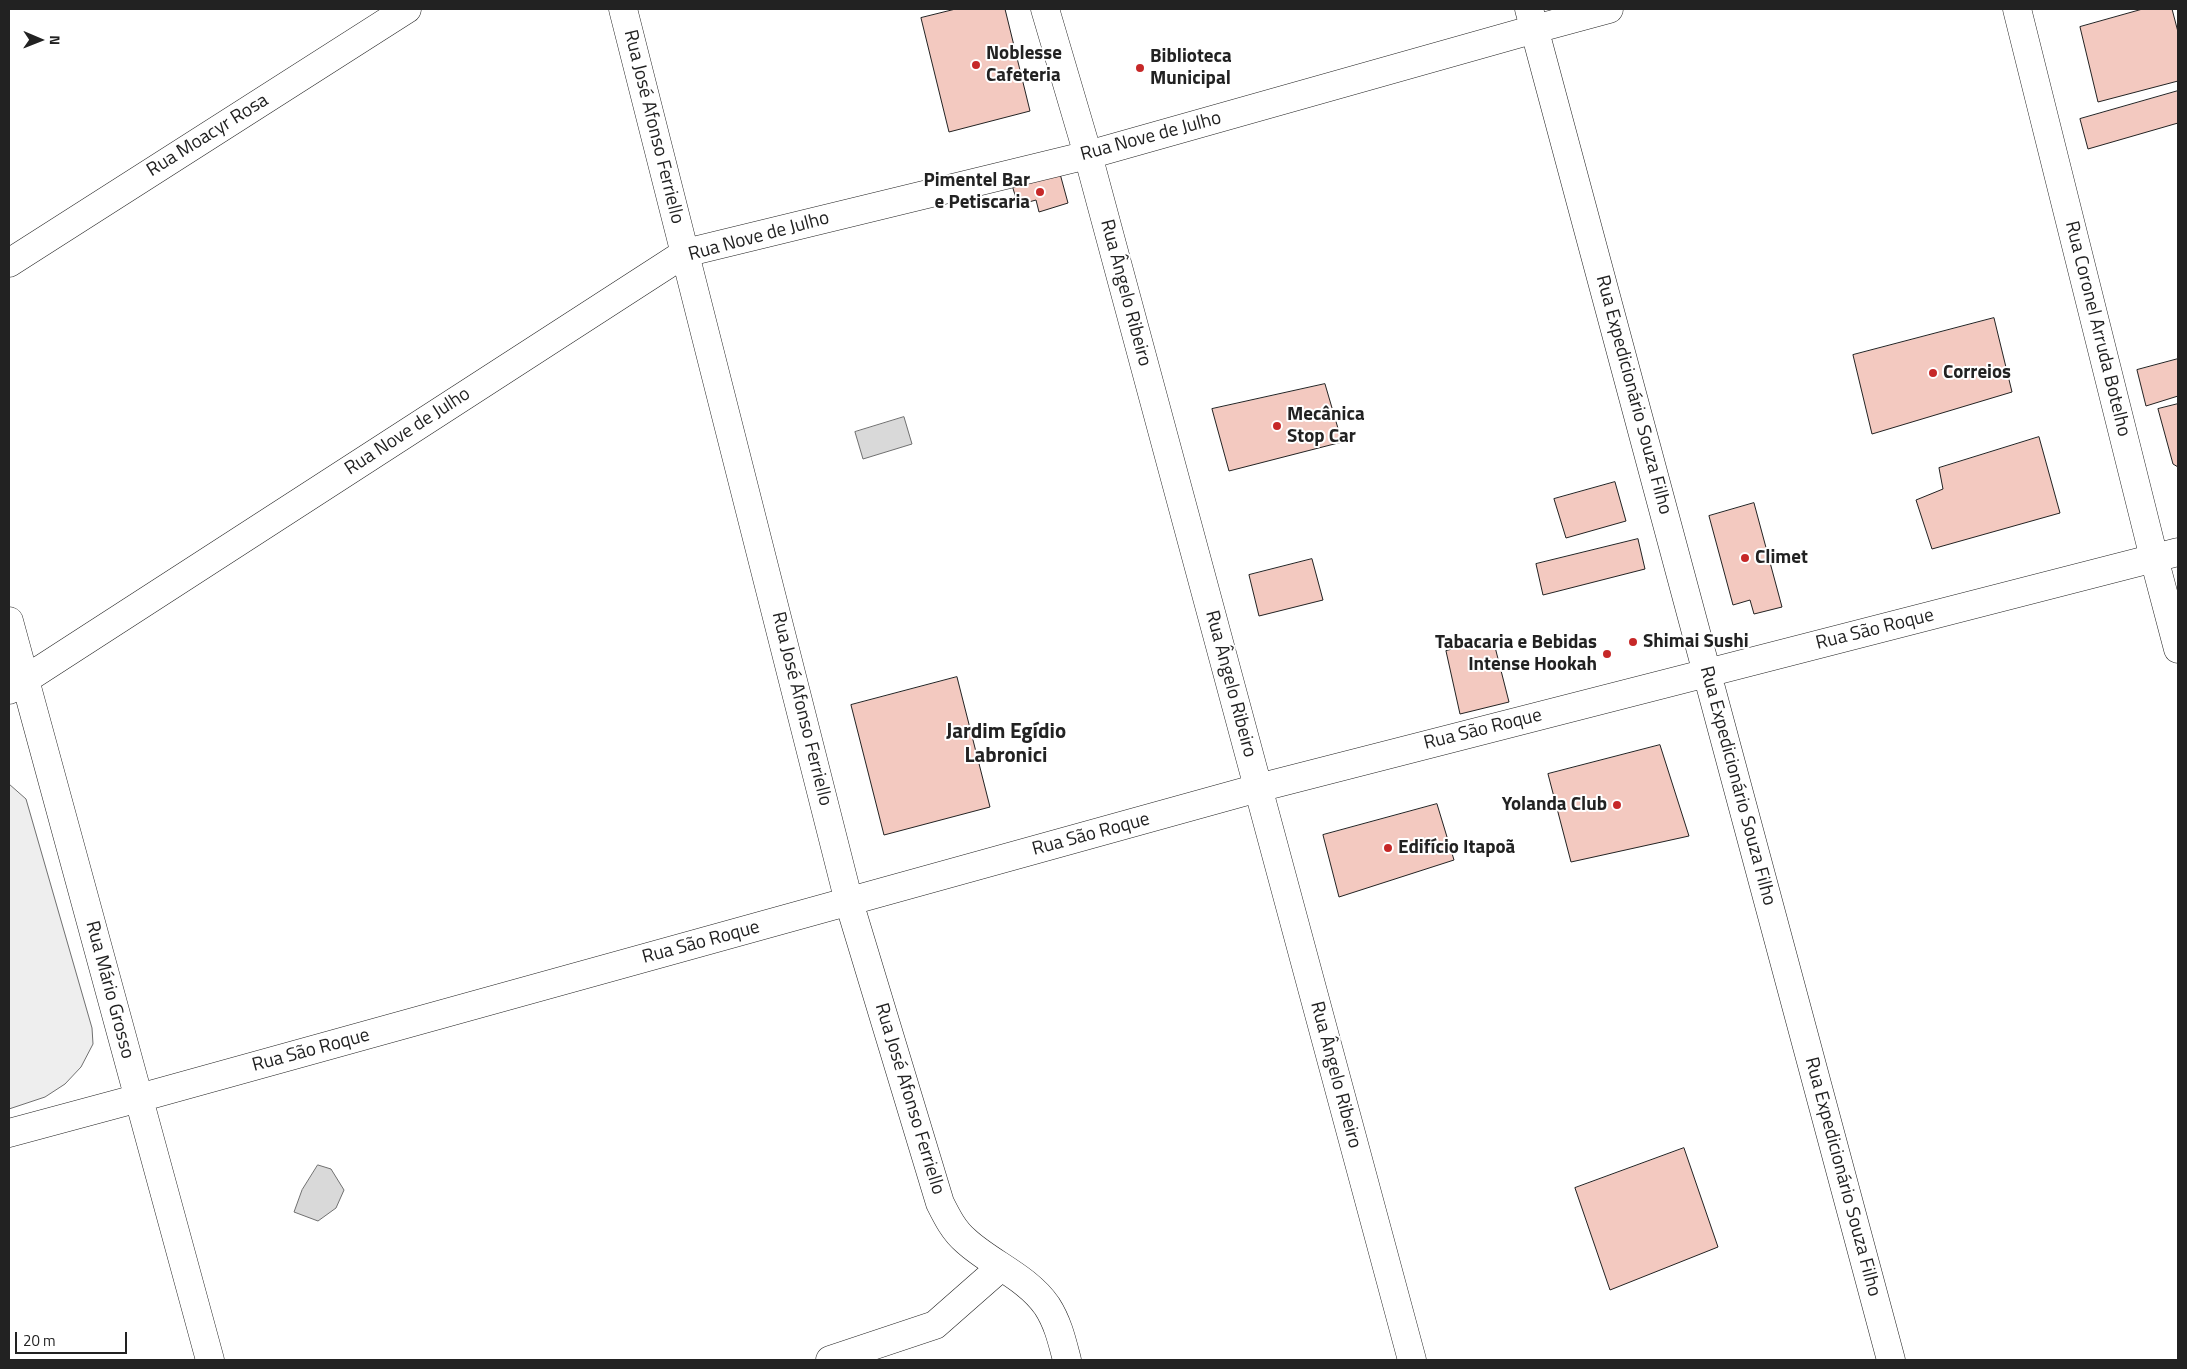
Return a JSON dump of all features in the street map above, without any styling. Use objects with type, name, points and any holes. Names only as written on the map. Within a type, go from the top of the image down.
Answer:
[{"type":"street","name":"Rua Moacyr Rosa","points":[[9,262],[407,9]]},
{"type":"street","name":"Rua José Afonso Ferriello","points":[[623,9],[849,902],[940,1203],[952,1225],[965,1241],[1022,1282],[1046,1305],[1056,1322],[1067,1360]]},
{"type":"street","name":"Rua Ângelo Ribeiro","points":[[1046,9],[1088,155],[1412,1360]]},
{"type":"street","name":"Rua Nove de Julho","points":[[17,685],[686,253],[1088,155],[1532,19],[1609,9]]},
{"type":"street","name":"Rua Coronel Arruda Botelho","points":[[2017,9],[2166,555],[2178,649]]},
{"type":"street","name":"Rua Expedicionário Souza Filho","points":[[1532,19],[1891,1360]]},
{"type":"street","name":"Rua São Roque","points":[[9,1133],[1258,788],[2166,555]]},
{"type":"street","name":"Rua Mário Grosso","points":[[9,620],[17,685],[139,1098],[210,1360]]},
{"type":"street","points":[[830,1360],[935,1324],[1001,1267]]},
{"type":"shaded area","points":[[904,417],[912,444],[863,459],[855,432]]},
{"type":"shaded area","points":[[9,784],[26,799],[92,1028],[93,1044],[81,1067],[65,1084],[45,1097],[9,1109]]},
{"type":"shaded area","points":[[318,1165],[331,1169],[344,1190],[336,1208],[318,1221],[294,1212],[302,1190]]},
{"type":"building","name":"Noblesse Cafeteria","points":[[956,9],[1005,9],[1030,111],[949,132],[921,18]]},
{"type":"building","points":[[2143,9],[2172,9],[2178,32],[2178,81],[2098,102],[2080,27]]},
{"type":"building","points":[[2178,91],[2178,123],[2088,149],[2080,119]]},
{"type":"building","name":"Pimentel Bar e Petiscaria","points":[[1059,170],[1068,203],[1039,212],[1036,200],[1018,205],[1012,185]]},
{"type":"building","name":"Correios","points":[[1994,318],[2012,392],[1872,434],[1853,355]]},
{"type":"building","points":[[2178,359],[2178,396],[2146,406],[2137,370]]},
{"type":"building","name":"Mecânica Stop Car","points":[[1325,384],[1342,442],[1229,471],[1212,409]]},
{"type":"building","points":[[2178,404],[2178,467],[2173,464],[2158,409]]},
{"type":"building","points":[[2039,437],[2060,513],[1932,549],[1916,500],[1943,489],[1939,468]]},
{"type":"building","points":[[1615,482],[1626,521],[1566,538],[1554,499]]},
{"type":"building","name":"Climet","points":[[1754,503],[1782,607],[1754,614],[1750,600],[1733,605],[1709,516]]},
{"type":"building","points":[[1638,539],[1645,569],[1543,595],[1536,564]]},
{"type":"building","points":[[1312,559],[1323,600],[1259,616],[1249,575]]},
{"type":"building","points":[[1493,639],[1509,702],[1460,714],[1446,651]]},
{"type":"building","points":[[957,677],[990,807],[884,835],[851,705]]},
{"type":"building","name":"Yolanda Club","points":[[1660,745],[1689,836],[1571,862],[1548,774]]},
{"type":"building","name":"Edifício Itapoã","points":[[1437,804],[1454,860],[1339,897],[1323,835]]},
{"type":"building","points":[[1684,1148],[1718,1247],[1610,1290],[1575,1188]]},
{"type":"place","name":"Noblesse Cafeteria","points":[[976,65]]},
{"type":"place","name":"Biblioteca Municipal","points":[[1140,68]]},
{"type":"place","name":"Pimentel Bar e Petiscaria","points":[[1040,192]]},
{"type":"place","name":"Correios","points":[[1933,373]]},
{"type":"place","name":"Mecânica Stop Car","points":[[1277,426]]},
{"type":"place","name":"Climet","points":[[1745,558]]},
{"type":"place","name":"Shimai Sushi","points":[[1633,642]]},
{"type":"place","name":"Tabacaria e Bebidas Intense Hookah","points":[[1607,654]]},
{"type":"place","name":"Yolanda Club","points":[[1617,805]]},
{"type":"place","name":"Edifício Itapoã","points":[[1388,848]]},
{"type":"district","name":"Jardim Egídio Labronici","points":[[1006,745]]}]
